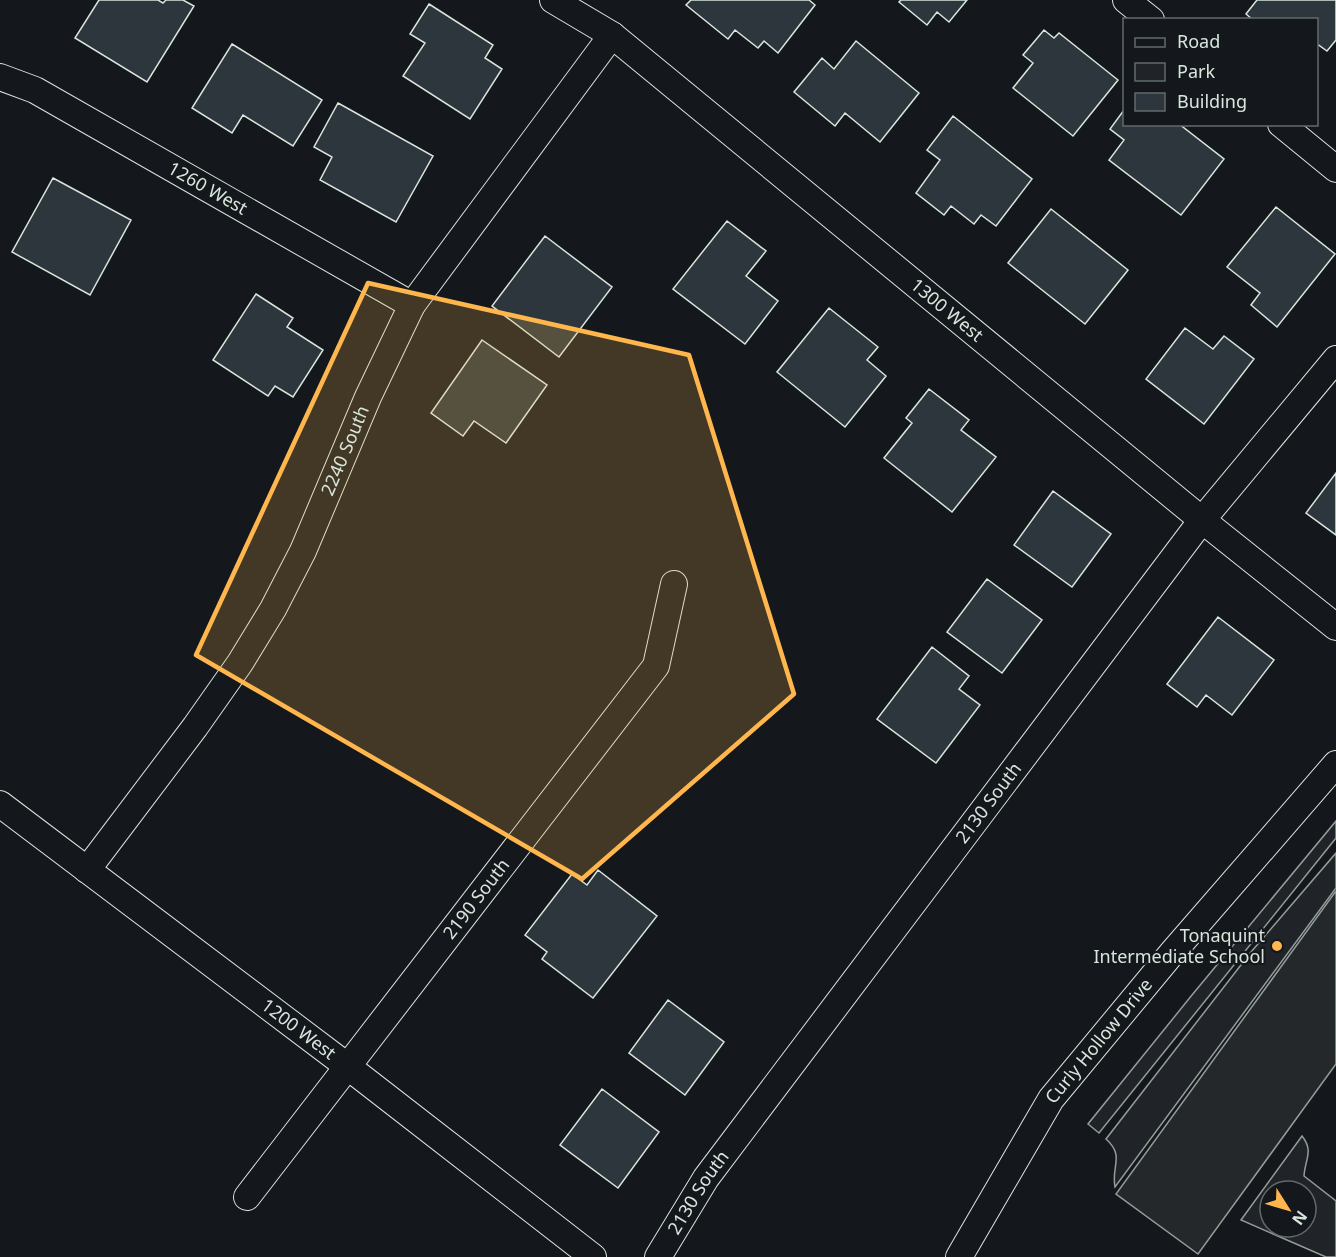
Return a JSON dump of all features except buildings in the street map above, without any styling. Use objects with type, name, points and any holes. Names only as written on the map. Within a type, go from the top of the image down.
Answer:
[{"type":"street","name":"1300 West","points":[[554,0],[612,35],[1202,520],[1336,627]]},
{"type":"street","points":[[1126,0],[1148,18]]},
{"type":"street","name":"2240 South","points":[[87,870],[201,718],[240,663],[273,609],[303,551],[368,397],[412,305],[612,35]]},
{"type":"street","name":"1260 West","points":[[0,77],[35,90],[412,305]]},
{"type":"street","points":[[1283,126],[1336,169]]},
{"type":"street","name":"2130 South","points":[[658,1257],[706,1178],[1202,520],[1336,359]]},
{"type":"street","name":"2190 South","points":[[247,1197],[656,666],[674,584]]},
{"type":"street","name":"Curly Hollow Drive","points":[[959,1257],[1051,1100],[1180,944],[1336,764]]},
{"type":"street","name":"1200 West","points":[[0,804],[347,1066],[593,1257]]},
{"type":"highlighted area","points":[[368,283],[689,355],[794,694],[582,879],[196,655]]},
{"type":"green space","points":[[1336,821],[1336,838],[1099,1133],[1088,1124]]},
{"type":"green space","points":[[1336,853],[1336,888],[1115,1187],[1116,1156],[1112,1145],[1106,1139],[1251,952]]},
{"type":"green space","points":[[1302,1136],[1308,1146],[1304,1176],[1308,1179],[1271,1179]]},
{"type":"green space","points":[[1318,1187],[1336,1201],[1336,1257],[1326,1257],[1285,1239],[1318,1239]]},
{"type":"green space","points":[[1258,1197],[1258,1227],[1241,1220]]},
{"type":"shaded area","points":[[1336,891],[1336,1064],[1198,1254],[1116,1194]]},
{"type":"place","name":"Tonaquint Intermediate School","points":[[1277,946]]}]
